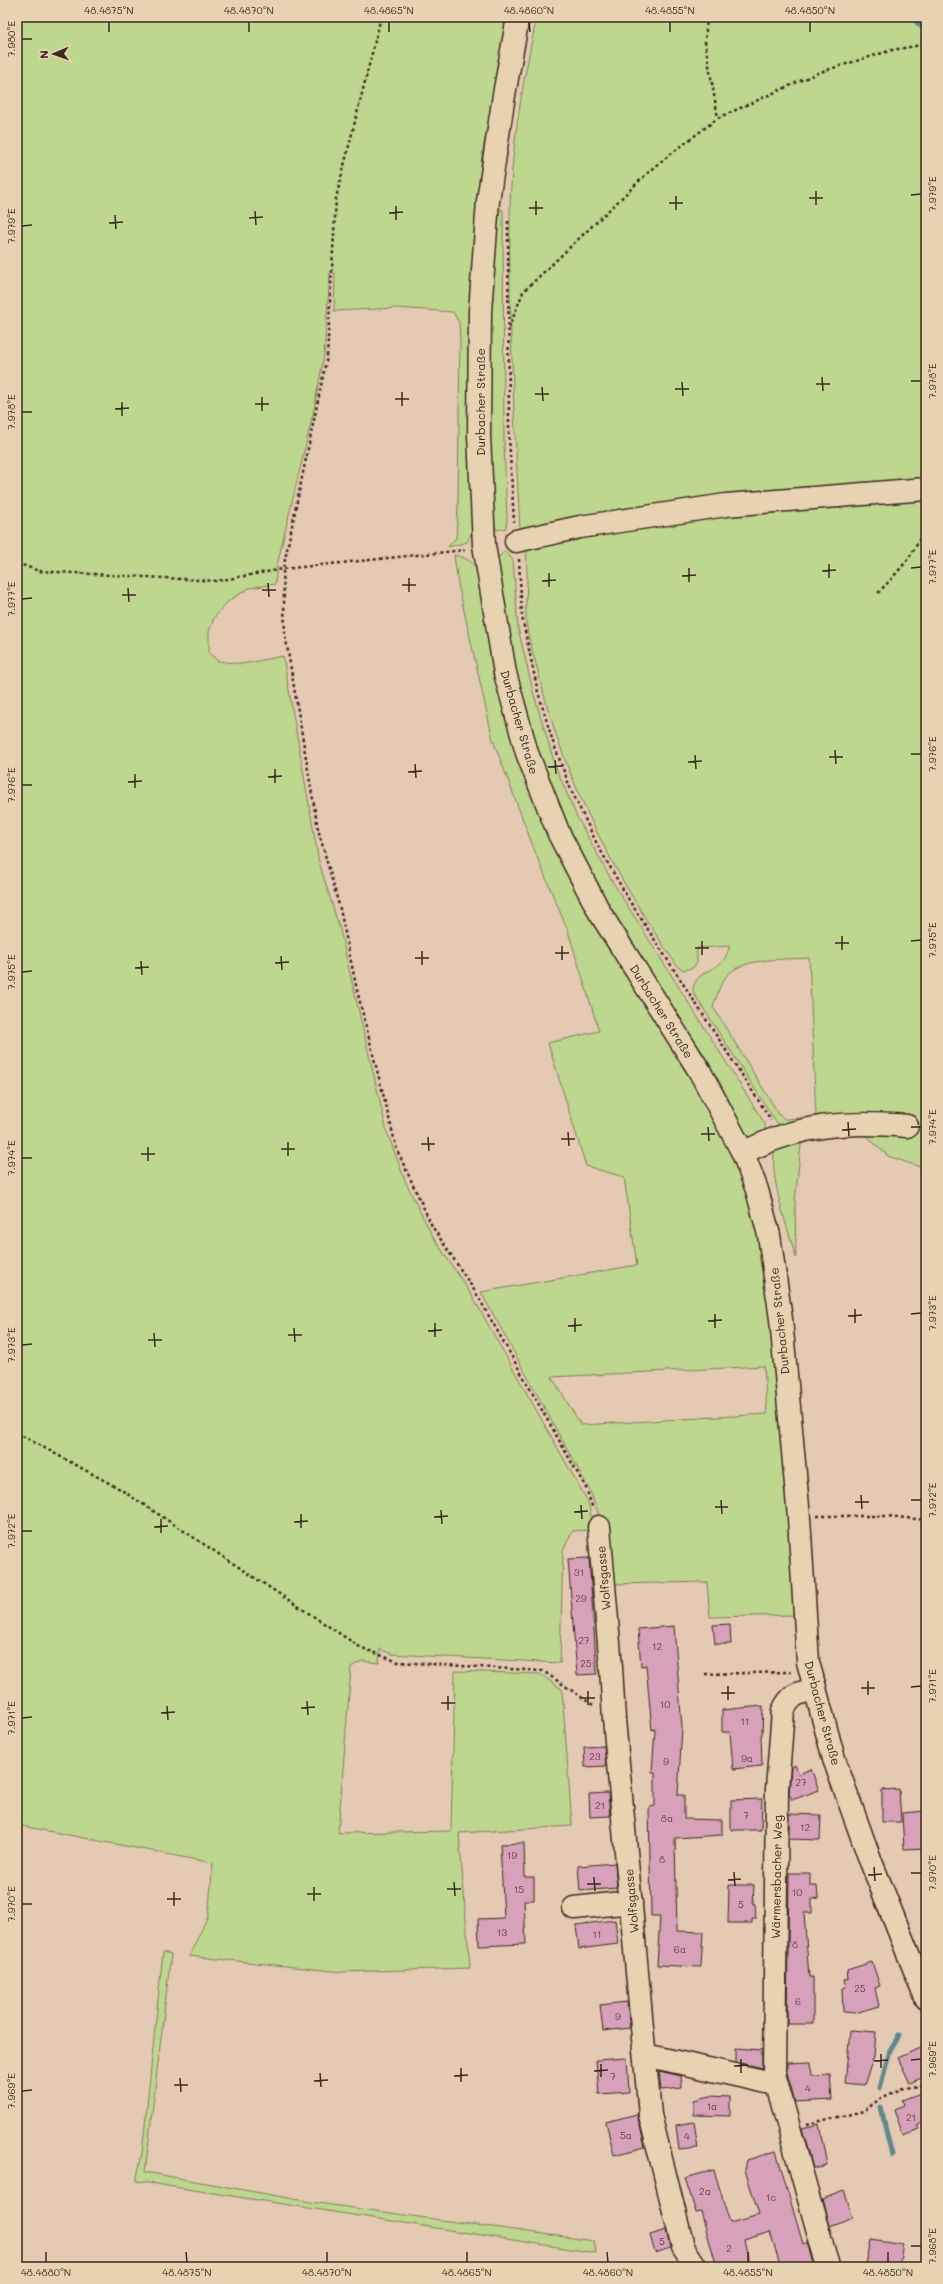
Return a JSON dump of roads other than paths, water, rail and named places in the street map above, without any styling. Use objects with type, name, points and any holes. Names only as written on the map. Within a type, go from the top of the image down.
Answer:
[{"type":"street","name":"Durbacher Straße","points":[[518,17],[504,95],[488,201],[480,312],[479,435],[484,545],[505,673],[527,753],[559,834],[600,913],[699,1070],[742,1153],[757,1190],[769,1235],[781,1319],[799,1518],[808,1662],[834,1759],[870,1862],[926,1998]]},
{"type":"street","points":[[516,541],[580,527],[726,505],[926,489]]},
{"type":"street","points":[[742,1153],[774,1137],[830,1125],[865,1123],[907,1126]]},
{"type":"street","name":"Wolfsgasse","points":[[599,1527],[614,1719],[650,2115],[683,2247],[696,2267]]},
{"type":"street","name":"Wärmersbacher Weg","points":[[815,1690],[794,1694],[788,1701],[783,1711],[777,1788],[774,2066],[776,2084],[828,2267]]},
{"type":"street","points":[[574,1908],[631,1902]]},
{"type":"street","points":[[645,2055],[776,2084]]},
{"type":"waterway","points":[[911,17],[926,31]]},
{"type":"waterway","points":[[880,2088],[890,2050],[899,2035]]},
{"type":"waterway","points":[[881,2108],[892,2155]]}]
